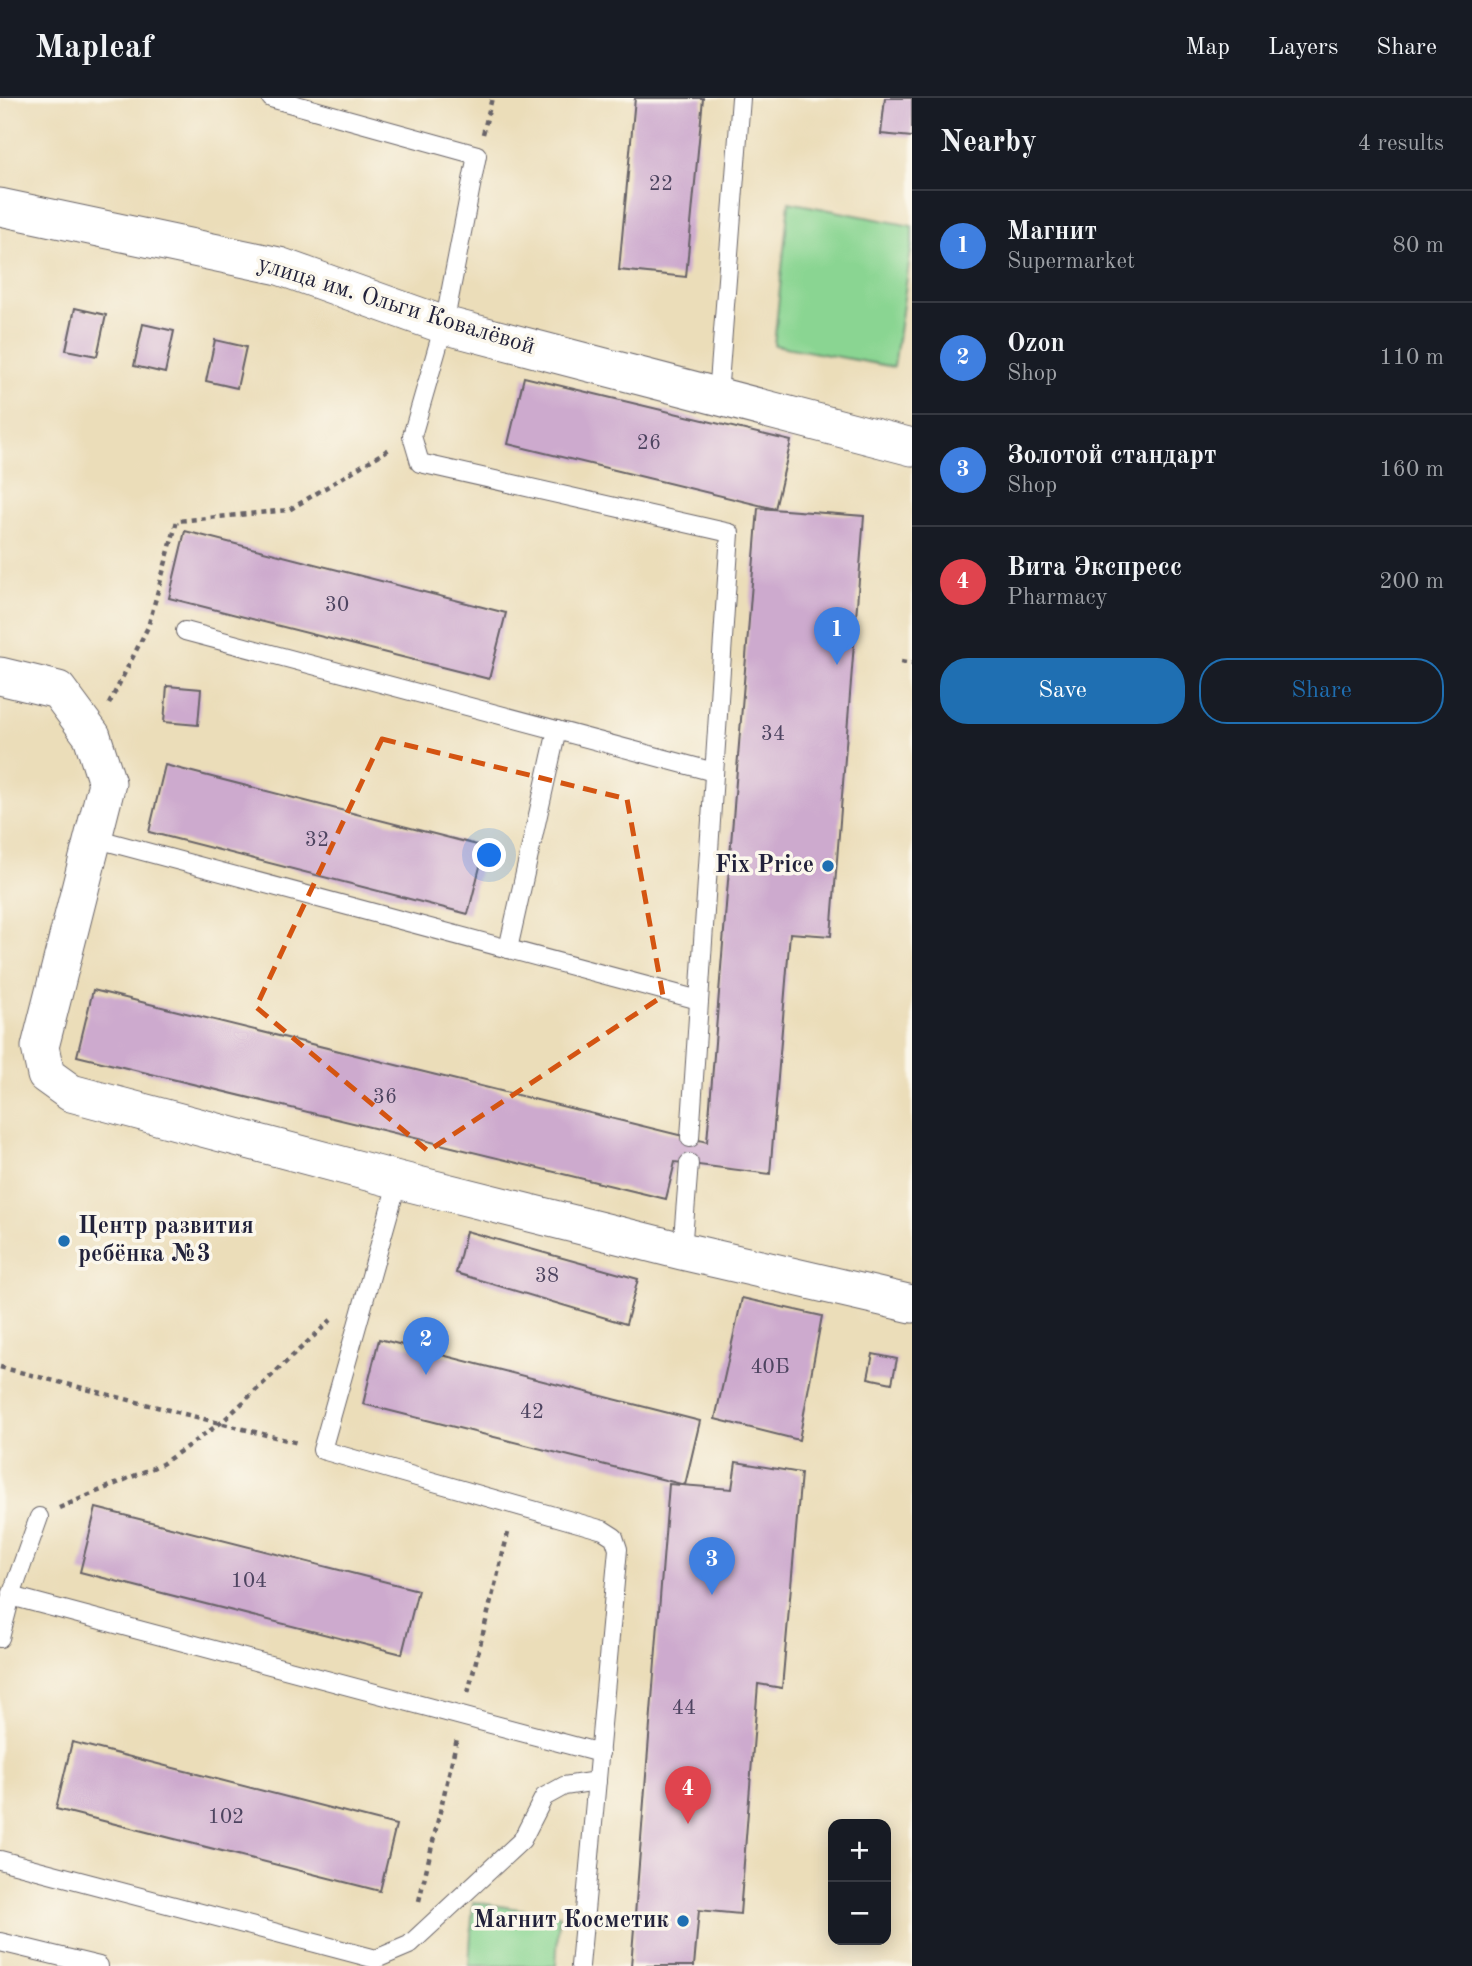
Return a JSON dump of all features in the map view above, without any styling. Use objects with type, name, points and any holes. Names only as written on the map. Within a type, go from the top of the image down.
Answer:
[{"type":"street","name":"улица им. Ольги Ковалёвой","points":[[0,207],[279,266],[444,325],[912,447]]},
{"type":"street","points":[[0,676],[58,690],[92,736],[107,783],[40,1047],[46,1075],[71,1093],[398,1180],[682,1251],[912,1304]]},
{"type":"lane","points":[[271,98],[477,155],[444,325],[412,436],[420,463],[730,533],[690,1138]]},
{"type":"lane","points":[[718,396],[741,98]]},
{"type":"lane","points":[[186,631],[714,772]]},
{"type":"lane","points":[[508,949],[557,730]]},
{"type":"lane","points":[[94,838],[699,1000]]},
{"type":"lane","points":[[682,1251],[689,1163]]},
{"type":"lane","points":[[398,1180],[371,1284],[322,1450],[603,1530],[614,1537],[618,1549],[580,1966]]},
{"type":"lane","points":[[0,1638],[11,1596],[39,1517]]},
{"type":"lane","points":[[11,1596],[600,1753]]},
{"type":"lane","points":[[0,1860],[376,1959],[409,1944],[522,1840],[544,1797],[564,1786],[597,1781]]},
{"type":"lane","points":[[0,1942],[99,1966]]},
{"type":"path","points":[[477,155],[492,98]]},
{"type":"path","points":[[92,736],[148,626],[177,520],[289,510],[412,436]]},
{"type":"path","points":[[901,662],[912,664]]},
{"type":"path","points":[[39,1517],[162,1464],[222,1422],[371,1284]]},
{"type":"path","points":[[0,1367],[222,1422],[322,1450]]},
{"type":"path","points":[[409,1944],[515,1507]]},
{"type":"highlighted area","points":[[382,739],[627,799],[663,996],[428,1151],[256,1007]]},
{"type":"green space","points":[[789,202],[912,226],[912,243],[894,367],[774,345]]},
{"type":"green space","points":[[473,1902],[559,1915],[556,1966],[469,1966]]},
{"type":"building","points":[[635,98],[703,98],[686,277],[619,270]]},
{"type":"building","points":[[885,98],[912,98],[912,137],[881,134]]},
{"type":"building","points":[[75,308],[106,315],[97,356],[66,350]]},
{"type":"building","points":[[143,324],[174,331],[165,373],[134,366]]},
{"type":"building","points":[[215,340],[246,347],[237,388],[206,381]]},
{"type":"building","points":[[524,377],[791,441],[775,509],[508,444]]},
{"type":"building","points":[[758,508],[864,516],[831,936],[790,933],[770,1174],[675,1162],[666,1199],[77,1056],[93,990],[707,1142]]},
{"type":"building","points":[[185,531],[506,613],[489,679],[169,598]]},
{"type":"building","points":[[167,686],[201,689],[198,725],[164,722]]},
{"type":"building","points":[[165,765],[485,847],[468,914],[149,832]]},
{"type":"building","points":[[466,1231],[638,1279],[626,1324],[456,1273]]},
{"type":"building","points":[[742,1298],[822,1316],[799,1440],[715,1419]]},
{"type":"building","points":[[379,1339],[700,1421],[685,1485],[363,1404]]},
{"type":"building","points":[[873,1354],[897,1359],[892,1383],[868,1378]]},
{"type":"building","points":[[736,1462],[801,1473],[782,1688],[758,1684],[740,1914],[699,1910],[694,1966],[631,1966],[669,1484],[732,1489]]},
{"type":"building","points":[[96,1508],[418,1590],[402,1654],[80,1572]]},
{"type":"building","points":[[72,1742],[396,1825],[380,1891],[56,1809]]},
{"type":"place","name":"Магнит","points":[[837,665]]},
{"type":"place","name":"Fix Price","points":[[828,866]]},
{"type":"place","name":"Центр развития ребёнка №3","points":[[64,1241]]},
{"type":"place","name":"Ozon","points":[[426,1375]]},
{"type":"place","name":"Золотой стандарт","points":[[712,1595]]},
{"type":"place","name":"Вита Экспресс","points":[[688,1824]]},
{"type":"place","name":"Магнит Косметик","points":[[683,1921]]}]
